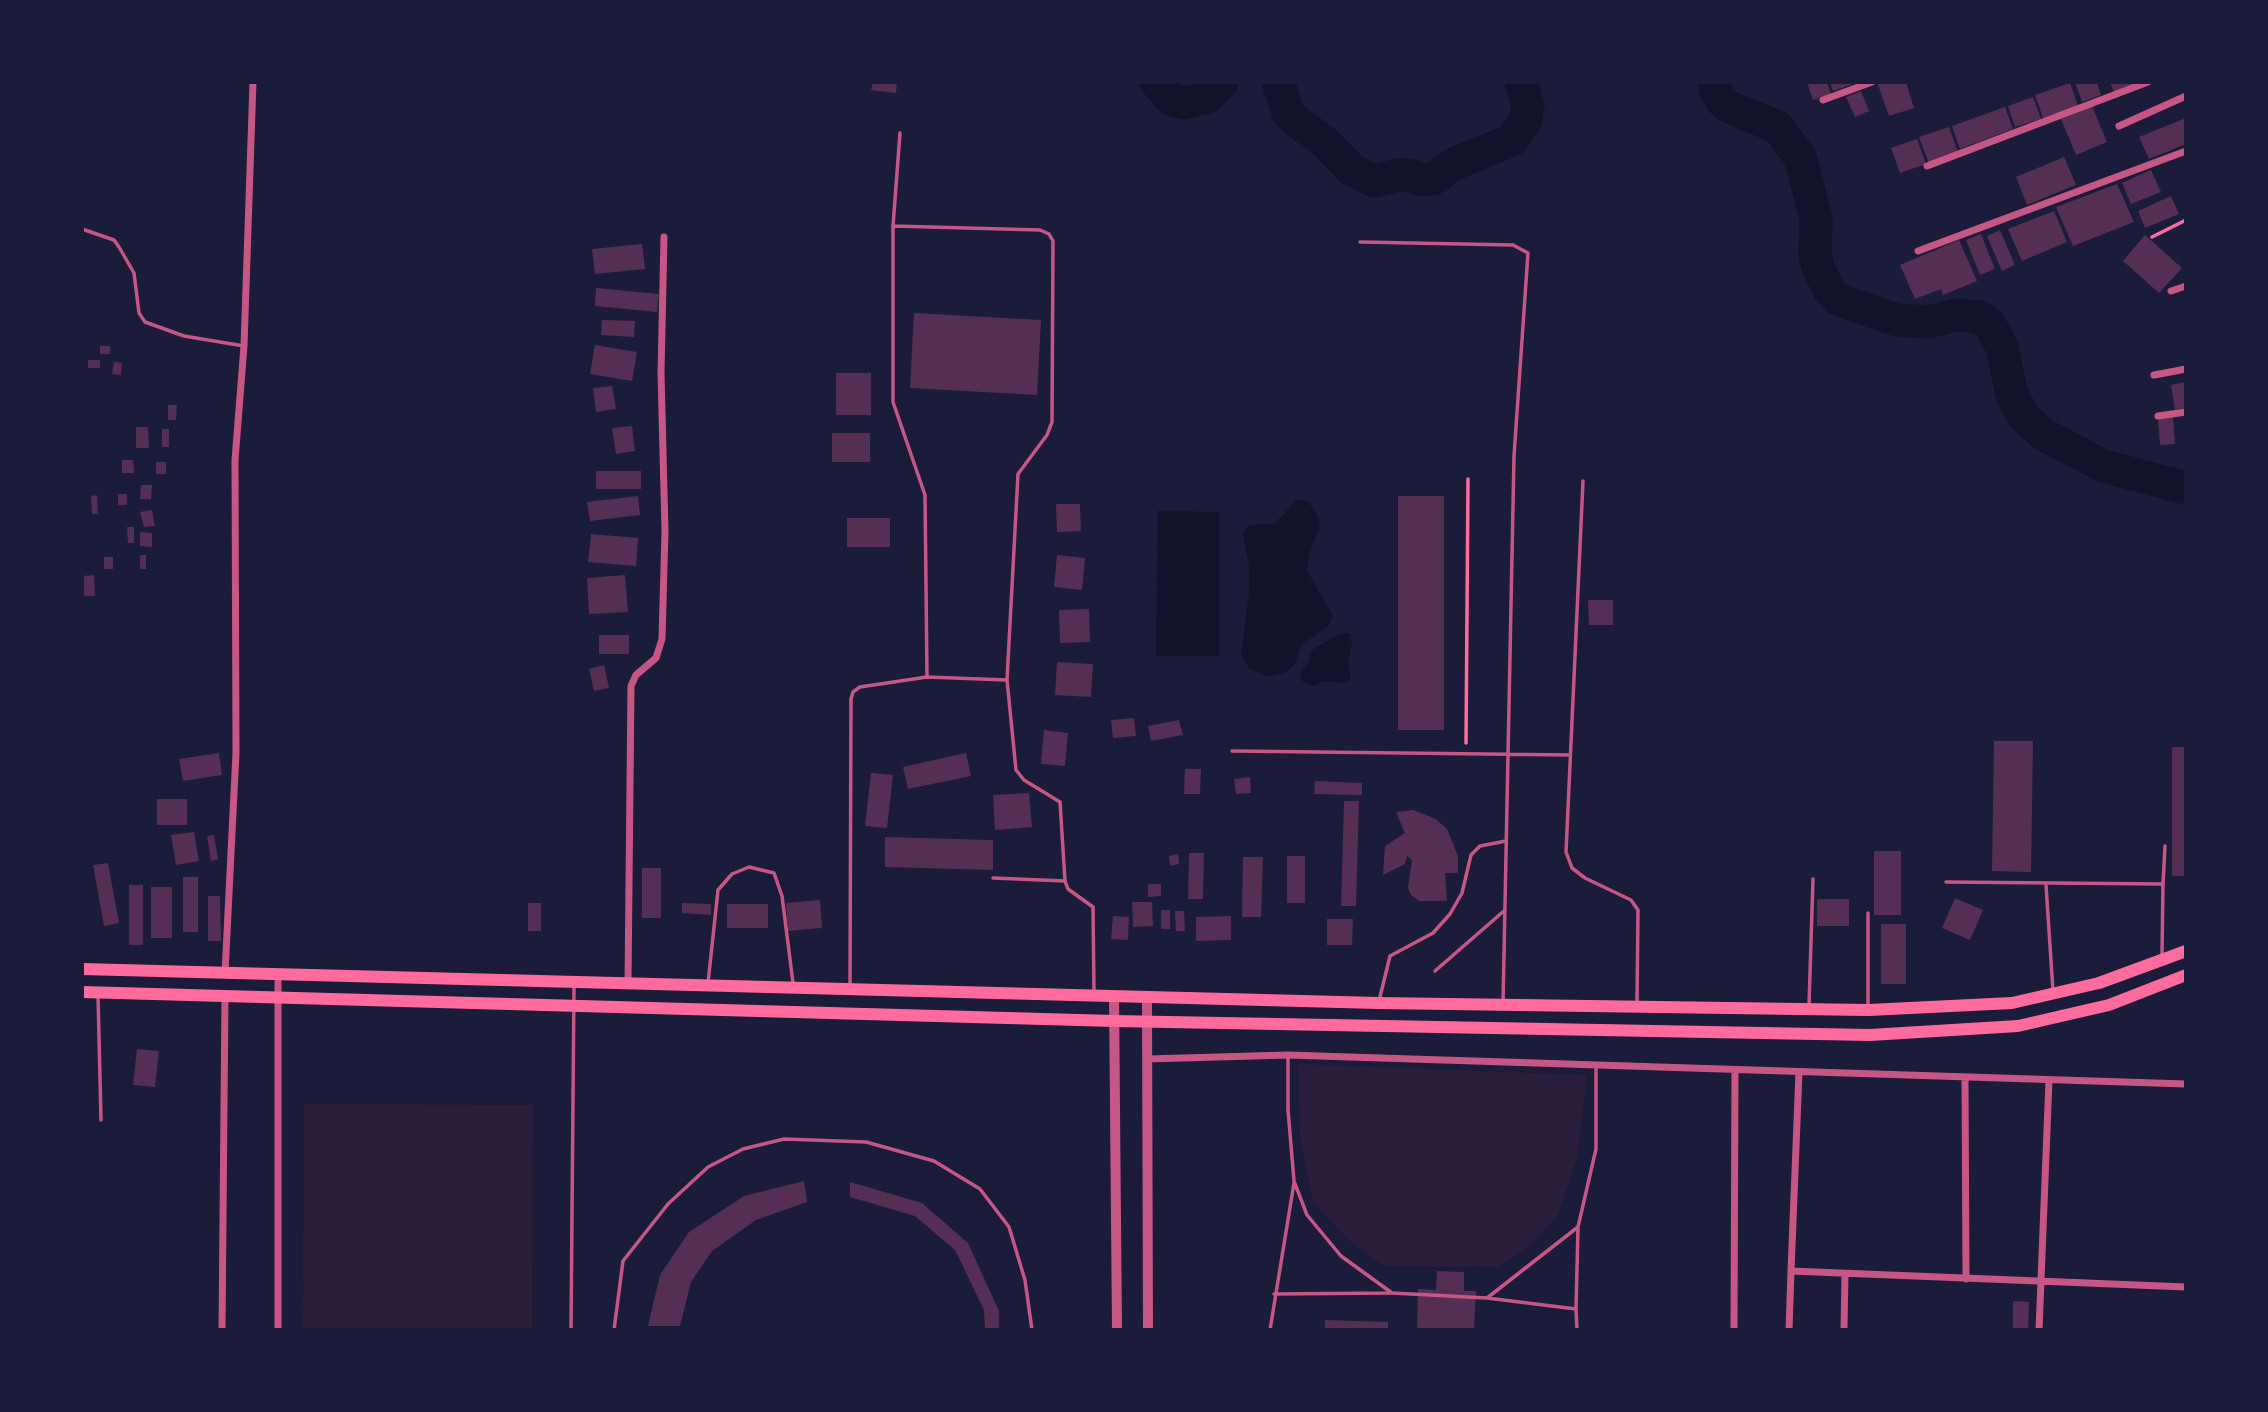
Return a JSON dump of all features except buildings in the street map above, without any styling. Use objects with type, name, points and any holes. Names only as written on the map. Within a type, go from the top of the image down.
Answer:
[{"type":"highway","points":[[82,969],[1378,1003],[1809,1011],[2012,1003],[2053,995],[2186,951]]},
{"type":"highway","points":[[82,992],[1114,1021],[1922,1034],[2018,1026],[2064,1017],[2129,998],[2186,975]]},
{"type":"street","points":[[230,973],[236,753],[235,460],[244,346],[253,82]]},
{"type":"street","points":[[1824,100],[1872,82]]},
{"type":"street","points":[[1927,166],[2148,82]]},
{"type":"street","points":[[2119,126],[2186,96]]},
{"type":"street","points":[[1918,251],[2186,150]]},
{"type":"street","points":[[628,983],[631,686],[636,674],[656,657],[662,639],[665,531],[661,373],[664,237]]},
{"type":"street","points":[[2171,292],[2186,286]]},
{"type":"street","points":[[2154,376],[2186,369]]},
{"type":"street","points":[[2158,416],[2186,412]]},
{"type":"street","points":[[271,974],[278,1330]]},
{"type":"street","points":[[222,1330],[229,996]]},
{"type":"street","points":[[1114,996],[1117,1330]]},
{"type":"street","points":[[1147,997],[1148,1330]]},
{"type":"street","points":[[1147,1059],[1288,1055],[2186,1084]]},
{"type":"street","points":[[1734,1330],[1735,1070]]},
{"type":"street","points":[[1789,1330],[1799,1072]]},
{"type":"street","points":[[1965,1078],[1966,1279]]},
{"type":"street","points":[[2039,1330],[2049,1080]]},
{"type":"street","points":[[1791,1271],[2186,1287]]},
{"type":"street","points":[[1844,1330],[1845,1274]]},
{"type":"lane","points":[[900,133],[893,226],[893,402],[925,495],[927,677]]},
{"type":"lane","points":[[893,226],[1040,230],[1049,234],[1053,241],[1052,422],[1047,435],[1018,474],[1016,485],[1007,680],[1016,770],[1024,780],[1060,802],[1065,881],[1068,889],[1093,908],[1094,995]]},
{"type":"lane","points":[[82,229],[114,240],[119,247],[134,273],[139,313],[145,322],[184,336],[244,346]]},
{"type":"lane","points":[[1360,242],[1513,245],[1528,253],[1514,456],[1503,1005]]},
{"type":"lane","points":[[1583,481],[1566,852],[1572,868],[1585,878],[1631,900],[1638,910],[1637,1007]]},
{"type":"lane","points":[[850,989],[853,692],[860,687],[927,677],[1007,680]]},
{"type":"lane","points":[[1232,751],[1570,755]]},
{"type":"lane","points":[[1378,1003],[1390,956],[1433,933],[1450,914],[1462,893],[1471,855],[1480,846],[1507,841]]},
{"type":"lane","points":[[2162,961],[2165,846]]},
{"type":"lane","points":[[707,985],[718,890],[732,874],[749,867],[774,873],[782,896],[794,988]]},
{"type":"lane","points":[[993,878],[1065,881]]},
{"type":"lane","points":[[1809,1011],[1813,879]]},
{"type":"lane","points":[[1946,883],[2163,884]]},
{"type":"lane","points":[[2046,885],[2053,995]]},
{"type":"lane","points":[[1435,971],[1505,910]]},
{"type":"lane","points":[[1868,913],[1868,1010]]},
{"type":"lane","points":[[571,1330],[572,1007],[575,982]]},
{"type":"lane","points":[[98,992],[101,1120]]},
{"type":"lane","points":[[1270,1330],[1294,1181],[1288,1110],[1288,1055]]},
{"type":"lane","points":[[1577,1330],[1578,1227],[1596,1149],[1596,1066]]},
{"type":"lane","points":[[614,1330],[623,1262],[668,1204],[708,1167],[743,1149],[784,1139],[866,1142],[934,1161],[979,1189],[1009,1227],[1025,1280],[1032,1330]]},
{"type":"lane","points":[[1294,1181],[1307,1215],[1341,1256],[1392,1293]]},
{"type":"lane","points":[[1487,1298],[1578,1227]]},
{"type":"lane","points":[[1274,1294],[1392,1293],[1487,1298],[1576,1309]]},
{"type":"path","points":[[2152,237],[2186,220]]},
{"type":"path","points":[[1466,755],[1468,479]]},
{"type":"shaded area","points":[[1298,499],[1309,502],[1318,517],[1320,527],[1309,554],[1307,571],[1333,616],[1327,627],[1301,645],[1295,664],[1286,672],[1269,676],[1250,670],[1241,655],[1249,594],[1249,565],[1243,534],[1249,525],[1274,524]]},
{"type":"shaded area","points":[[1158,511],[1219,512],[1219,656],[1156,656]]},
{"type":"shaded area","points":[[1349,633],[1352,643],[1348,663],[1351,679],[1345,683],[1323,681],[1314,686],[1302,681],[1300,673],[1309,663],[1312,650],[1340,634]]},
{"type":"shaded area","points":[[1298,1064],[1587,1075],[1577,1159],[1557,1217],[1527,1249],[1497,1267],[1385,1266],[1349,1241],[1313,1202],[1300,1137]]},
{"type":"shaded area","points":[[304,1104],[533,1105],[532,1330],[303,1330]]},
{"type":"waterway","points":[[1156,82],[1172,100],[1184,103],[1208,97],[1222,82]]},
{"type":"waterway","points":[[1278,82],[1288,112],[1296,121],[1326,143],[1352,170],[1374,181],[1398,175],[1410,175],[1421,180],[1433,179],[1454,164],[1512,140],[1526,120],[1528,106],[1521,82]]},
{"type":"waterway","points":[[1716,82],[1715,90],[1722,101],[1731,108],[1778,127],[1800,157],[1816,218],[1815,255],[1818,267],[1829,290],[1839,300],[1897,320],[1928,322],[1956,315],[1980,317],[1990,325],[2002,347],[2012,395],[2024,417],[2043,434],[2103,466],[2186,488]]}]
